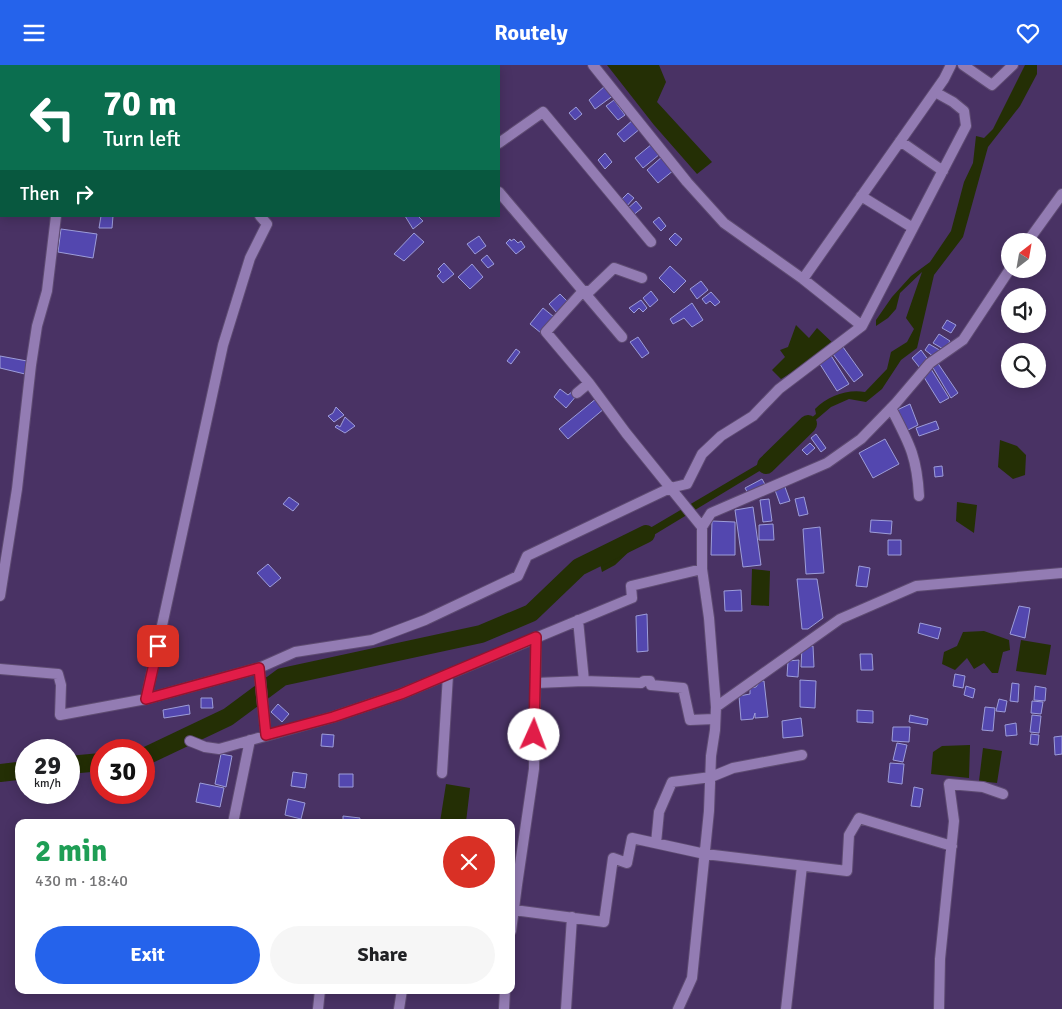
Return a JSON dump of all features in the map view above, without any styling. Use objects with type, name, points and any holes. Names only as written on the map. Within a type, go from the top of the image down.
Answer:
[{"type":"street","points":[[593,65],[687,182],[724,223],[803,279],[862,326]]},
{"type":"street","points":[[803,279],[935,92],[951,65]]},
{"type":"street","points":[[962,65],[992,85],[1013,65]]},
{"type":"street","points":[[0,669],[49,671],[58,674],[61,685],[60,715],[146,699],[259,668],[295,651],[372,640],[425,620],[518,576],[527,556],[670,488],[687,485],[702,454],[721,436],[753,416],[779,389],[862,326],[966,126],[964,111],[935,92]]},
{"type":"street","points":[[500,142],[543,112],[638,229],[652,242]]},
{"type":"street","points":[[900,141],[943,171]]},
{"type":"street","points":[[500,193],[622,337]]},
{"type":"street","points":[[1034,233],[1062,194]]},
{"type":"street","points":[[861,196],[913,228]]},
{"type":"street","points":[[0,596],[17,489],[37,326],[47,291],[56,217]]},
{"type":"street","points":[[146,699],[223,345],[250,258],[267,224],[261,217]]},
{"type":"street","points":[[642,278],[614,268],[590,291],[583,291],[546,332],[589,383],[702,527]]},
{"type":"street","points":[[678,1009],[692,978],[705,854],[716,707],[709,618],[702,569],[702,527],[711,513],[827,463],[861,439],[930,363],[963,340],[1004,278]]},
{"type":"street","points":[[578,393],[589,383]]},
{"type":"street","points":[[891,408],[912,449],[917,466],[920,496]]},
{"type":"street","points":[[190,741],[205,747],[219,749],[333,717],[393,697],[632,598],[631,586],[702,569]]},
{"type":"street","points":[[716,707],[840,619],[916,586],[1062,573]]},
{"type":"street","points":[[578,620],[584,681]]},
{"type":"street","points":[[515,879],[534,769],[536,637]]},
{"type":"street","points":[[259,668],[266,735]]},
{"type":"street","points":[[442,773],[448,675]]},
{"type":"street","points":[[536,683],[584,681],[641,683],[650,681],[651,685],[683,688],[690,720],[714,719]]},
{"type":"street","points":[[235,819],[250,740]]},
{"type":"street","points":[[656,843],[659,813],[672,782],[711,777],[734,768],[802,755]]},
{"type":"street","points":[[939,1009],[940,959],[954,821],[949,784],[982,787],[1003,794]]},
{"type":"street","points":[[515,910],[604,921],[613,858],[627,863],[632,838],[705,854],[847,871],[850,835],[859,818],[952,846]]},
{"type":"street","points":[[786,1009],[802,866]]},
{"type":"street","points":[[566,1009],[572,917]]},
{"type":"street","points":[[318,1009],[320,994]]},
{"type":"street","points":[[399,1009],[401,994]]},
{"type":"street","points":[[504,1009],[505,994]]},
{"type":"shaded area","points":[[607,65],[659,65],[666,82],[657,102],[712,162],[697,174],[654,125]]},
{"type":"shaded area","points":[[1025,65],[1037,65],[1037,74],[1020,106],[988,147],[963,237],[934,275],[917,348],[901,360],[882,389],[866,402],[849,399],[831,407],[811,424],[794,450],[634,547],[615,565],[602,572],[600,564],[611,560],[628,541],[789,446],[798,429],[816,414],[815,409],[820,404],[832,397],[845,393],[865,392],[887,369],[891,352],[907,342],[914,329],[906,318],[922,272],[900,293],[896,309],[888,318],[876,326],[876,320],[892,297],[911,276],[930,262],[951,231],[964,182],[973,163],[976,136],[984,138],[993,129]]},
{"type":"shaded area","points":[[796,325],[809,338],[817,328],[836,346],[781,379],[772,370],[785,357],[780,350],[788,347]]},
{"type":"shaded area","points":[[1000,440],[1017,446],[1026,455],[1025,475],[1013,479],[998,467]]},
{"type":"shaded area","points":[[957,502],[977,505],[974,533],[956,521]]},
{"type":"shaded area","points":[[752,569],[770,571],[769,606],[751,605]]},
{"type":"shaded area","points":[[984,631],[1009,640],[1010,650],[1003,652],[998,673],[992,673],[984,663],[974,669],[967,658],[955,670],[942,664],[944,652],[957,646],[963,632]]},
{"type":"shaded area","points":[[1021,640],[1051,645],[1046,675],[1016,671]]},
{"type":"shaded area","points":[[970,745],[969,778],[931,774],[933,752],[942,746]]},
{"type":"shaded area","points":[[983,748],[1002,751],[997,783],[979,781]]},
{"type":"shaded area","points":[[446,784],[470,788],[466,819],[440,819]]},
{"type":"building","points":[[605,86],[614,95],[595,109],[589,100]]},
{"type":"building","points":[[614,100],[625,115],[618,120],[606,106]]},
{"type":"building","points":[[576,107],[582,114],[575,120],[569,113]]},
{"type":"building","points":[[634,119],[641,128],[624,142],[617,134]]},
{"type":"building","points":[[652,144],[660,154],[643,168],[635,158]]},
{"type":"building","points":[[605,153],[612,162],[605,169],[598,160]]},
{"type":"building","points":[[663,156],[674,170],[658,183],[647,170]]},
{"type":"building","points":[[628,193],[634,198],[625,208],[619,202]]},
{"type":"building","points":[[636,201],[642,208],[632,216],[626,210]]},
{"type":"building","points":[[101,217],[113,217],[112,228],[99,228]]},
{"type":"building","points":[[406,217],[419,217],[423,221],[413,229]]},
{"type":"building","points":[[659,217],[666,226],[661,231],[653,222]]},
{"type":"building","points":[[61,229],[97,234],[93,258],[58,252]]},
{"type":"building","points":[[414,233],[424,242],[404,261],[394,254]]},
{"type":"building","points":[[675,233],[682,239],[676,246],[669,239]]},
{"type":"building","points":[[479,236],[486,246],[475,254],[467,244]]},
{"type":"building","points":[[510,239],[511,241],[514,239],[518,243],[521,241],[525,247],[516,254],[506,243]]},
{"type":"building","points":[[487,255],[494,264],[488,268],[481,260]]},
{"type":"building","points":[[444,263],[454,274],[443,283],[437,276],[441,272],[438,269]]},
{"type":"building","points":[[472,264],[483,277],[470,289],[458,277]]},
{"type":"building","points":[[670,266],[686,281],[674,293],[659,278]]},
{"type":"building","points":[[701,281],[708,290],[697,299],[690,289]]},
{"type":"building","points":[[651,291],[658,300],[650,307],[643,298]]},
{"type":"building","points":[[711,292],[720,302],[715,306],[710,301],[706,304],[702,299]]},
{"type":"building","points":[[560,294],[568,302],[557,313],[549,304]]},
{"type":"building","points":[[641,300],[647,308],[643,312],[639,308],[634,313],[629,308]]},
{"type":"building","points":[[692,303],[703,320],[692,327],[684,318],[673,324],[670,319]]},
{"type":"building","points":[[543,308],[554,317],[541,333],[530,324]]},
{"type":"building","points":[[947,320],[956,325],[951,333],[942,328]]},
{"type":"building","points":[[939,334],[950,341],[945,350],[933,343]]},
{"type":"building","points":[[638,337],[649,353],[642,358],[630,342]]},
{"type":"building","points":[[929,344],[943,352],[934,357],[925,350]]},
{"type":"building","points":[[843,347],[863,375],[854,382],[833,354]]},
{"type":"building","points":[[516,349],[520,352],[511,364],[507,361]]},
{"type":"building","points":[[921,350],[929,361],[920,368],[912,358]]},
{"type":"building","points":[[830,354],[849,384],[837,391],[818,361]]},
{"type":"building","points":[[0,356],[27,361],[25,374],[0,368]]},
{"type":"building","points":[[937,362],[958,393],[951,398],[932,366]]},
{"type":"building","points":[[931,369],[949,398],[940,403],[922,374]]},
{"type":"building","points":[[560,389],[568,395],[573,391],[577,395],[566,408],[554,397]]},
{"type":"building","points":[[597,398],[605,408],[568,439],[559,429]]},
{"type":"building","points":[[910,404],[918,425],[906,431],[897,410]]},
{"type":"building","points":[[336,407],[344,415],[334,422],[328,416],[333,413]]},
{"type":"building","points":[[345,417],[355,426],[345,433],[335,427],[337,425],[340,427]]},
{"type":"building","points":[[936,421],[939,429],[919,436],[916,428]]},
{"type":"building","points":[[816,434],[826,448],[821,452],[811,438]]},
{"type":"building","points":[[885,439],[899,464],[873,478],[859,453]]},
{"type":"building","points":[[810,443],[815,448],[807,455],[802,450]]},
{"type":"building","points":[[942,466],[943,476],[935,477],[934,467]]},
{"type":"building","points":[[762,479],[767,488],[750,497],[745,488]]},
{"type":"building","points":[[785,487],[790,501],[780,504],[775,490]]},
{"type":"building","points":[[289,497],[299,504],[293,511],[283,504]]},
{"type":"building","points":[[804,497],[808,514],[799,516],[795,499]]},
{"type":"building","points":[[769,499],[772,521],[763,522],[760,500]]},
{"type":"building","points":[[753,507],[761,565],[743,567],[735,510]]},
{"type":"building","points":[[871,520],[892,521],[891,534],[870,532]]},
{"type":"building","points":[[712,521],[735,522],[735,555],[711,555]]},
{"type":"building","points":[[773,524],[774,540],[759,540],[759,525]]},
{"type":"building","points":[[820,527],[824,573],[806,574],[803,529]]},
{"type":"building","points":[[888,540],[901,540],[901,555],[888,555]]},
{"type":"building","points":[[268,564],[281,578],[270,587],[257,573]]},
{"type":"building","points":[[859,566],[870,568],[867,587],[856,586]]},
{"type":"building","points":[[797,579],[817,579],[823,618],[808,629],[802,629]]},
{"type":"building","points":[[741,590],[742,611],[725,611],[724,591]]},
{"type":"building","points":[[1019,606],[1030,608],[1025,638],[1010,634]]},
{"type":"building","points":[[647,614],[648,651],[637,652],[636,616]]},
{"type":"building","points":[[920,623],[941,628],[938,639],[918,633]]},
{"type":"building","points":[[813,646],[814,667],[801,667],[802,647]]},
{"type":"building","points":[[860,654],[872,654],[873,670],[861,670]]},
{"type":"building","points":[[799,660],[798,677],[787,676],[788,661]]},
{"type":"building","points":[[955,674],[965,676],[963,688],[953,686]]},
{"type":"building","points":[[800,680],[816,681],[815,708],[800,707]]},
{"type":"building","points":[[760,681],[764,681],[768,717],[755,718],[755,713],[753,719],[741,720],[739,696],[750,694],[750,688],[756,687]]},
{"type":"building","points":[[1012,683],[1019,684],[1018,702],[1010,701]]},
{"type":"building","points":[[966,686],[975,689],[973,698],[964,695]]},
{"type":"building","points":[[1035,686],[1046,688],[1045,701],[1034,700]]},
{"type":"building","points":[[201,698],[212,698],[213,708],[201,708]]},
{"type":"building","points":[[999,699],[1007,701],[1005,712],[996,711]]},
{"type":"building","points":[[1032,701],[1043,702],[1041,714],[1031,713]]},
{"type":"building","points":[[278,704],[289,714],[282,722],[271,712]]},
{"type":"building","points":[[189,705],[190,714],[164,718],[163,710]]},
{"type":"building","points":[[985,707],[995,708],[993,731],[982,730]]},
{"type":"building","points":[[857,710],[873,711],[873,723],[857,722]]},
{"type":"building","points":[[910,715],[928,719],[927,725],[909,722]]},
{"type":"building","points":[[1032,715],[1041,716],[1039,733],[1030,732]]},
{"type":"building","points":[[801,718],[803,736],[783,738],[782,721]]},
{"type":"building","points":[[1016,723],[1017,735],[1006,736],[1005,725]]},
{"type":"building","points":[[893,727],[910,727],[909,742],[892,741]]},
{"type":"building","points":[[322,734],[334,735],[333,747],[321,746]]},
{"type":"building","points":[[1031,734],[1039,735],[1038,745],[1030,744]]},
{"type":"building","points":[[1062,736],[1062,754],[1055,755],[1054,737]]},
{"type":"building","points":[[897,743],[907,745],[903,762],[893,760]]},
{"type":"building","points":[[221,754],[232,756],[226,787],[215,784]]},
{"type":"building","points":[[890,763],[904,764],[902,784],[888,782]]},
{"type":"building","points":[[293,772],[307,774],[305,788],[291,786]]},
{"type":"building","points":[[339,774],[353,774],[353,787],[339,787]]},
{"type":"building","points":[[200,783],[224,788],[220,807],[196,802]]},
{"type":"building","points":[[914,787],[923,789],[920,807],[911,806]]},
{"type":"building","points":[[288,799],[305,803],[301,819],[285,815]]},
{"type":"building","points":[[343,816],[360,818],[360,819],[343,819]]},
{"type":"waterway","points":[[766,465],[808,424]]},
{"type":"waterway","points":[[155,752],[228,717],[282,677],[481,634],[531,613],[579,567],[646,534]]},
{"type":"waterway","points":[[80,764],[90,763]]},
{"type":"waterway","points":[[0,773],[15,771]]},
{"type":"route","points":[[158,646],[146,699],[259,668],[266,735],[333,717],[401,694],[536,637],[534,735]]}]
